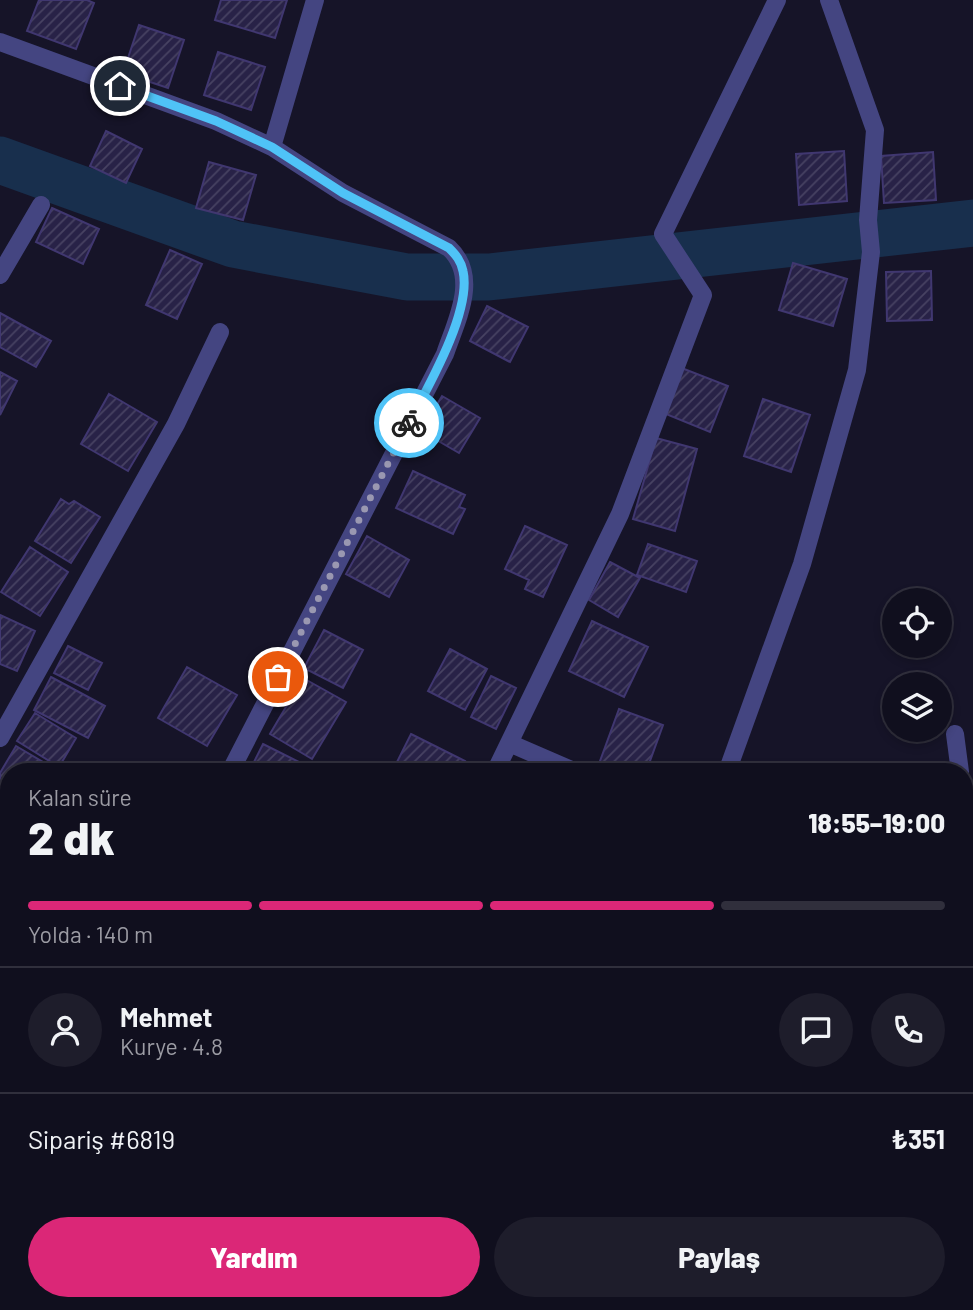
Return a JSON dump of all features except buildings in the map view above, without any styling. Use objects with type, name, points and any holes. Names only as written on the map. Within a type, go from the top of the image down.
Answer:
[{"type":"street","points":[[272,147],[315,0]]},
{"type":"street","points":[[499,763],[620,514],[704,295],[663,234],[777,0]]},
{"type":"street","points":[[730,763],[802,564],[858,370],[871,252],[868,220],[875,130],[830,0]]},
{"type":"street","points":[[0,42],[216,121],[272,147],[343,193],[449,248],[460,261],[463,270],[464,296],[445,354],[235,763]]},
{"type":"street","points":[[0,275],[41,205]]},
{"type":"street","points":[[0,738],[176,424],[220,332]]},
{"type":"street","points":[[955,734],[959,763]]},
{"type":"street","points":[[509,743],[555,763]]},
{"type":"waterway","points":[[0,160],[233,244],[407,277],[489,277],[973,223]]},
{"type":"way so far","points":[[278,677],[409,423]]},
{"type":"route","points":[[120,86],[216,121],[272,147],[343,193],[456,254],[463,270],[464,296],[445,354],[409,423]]}]
